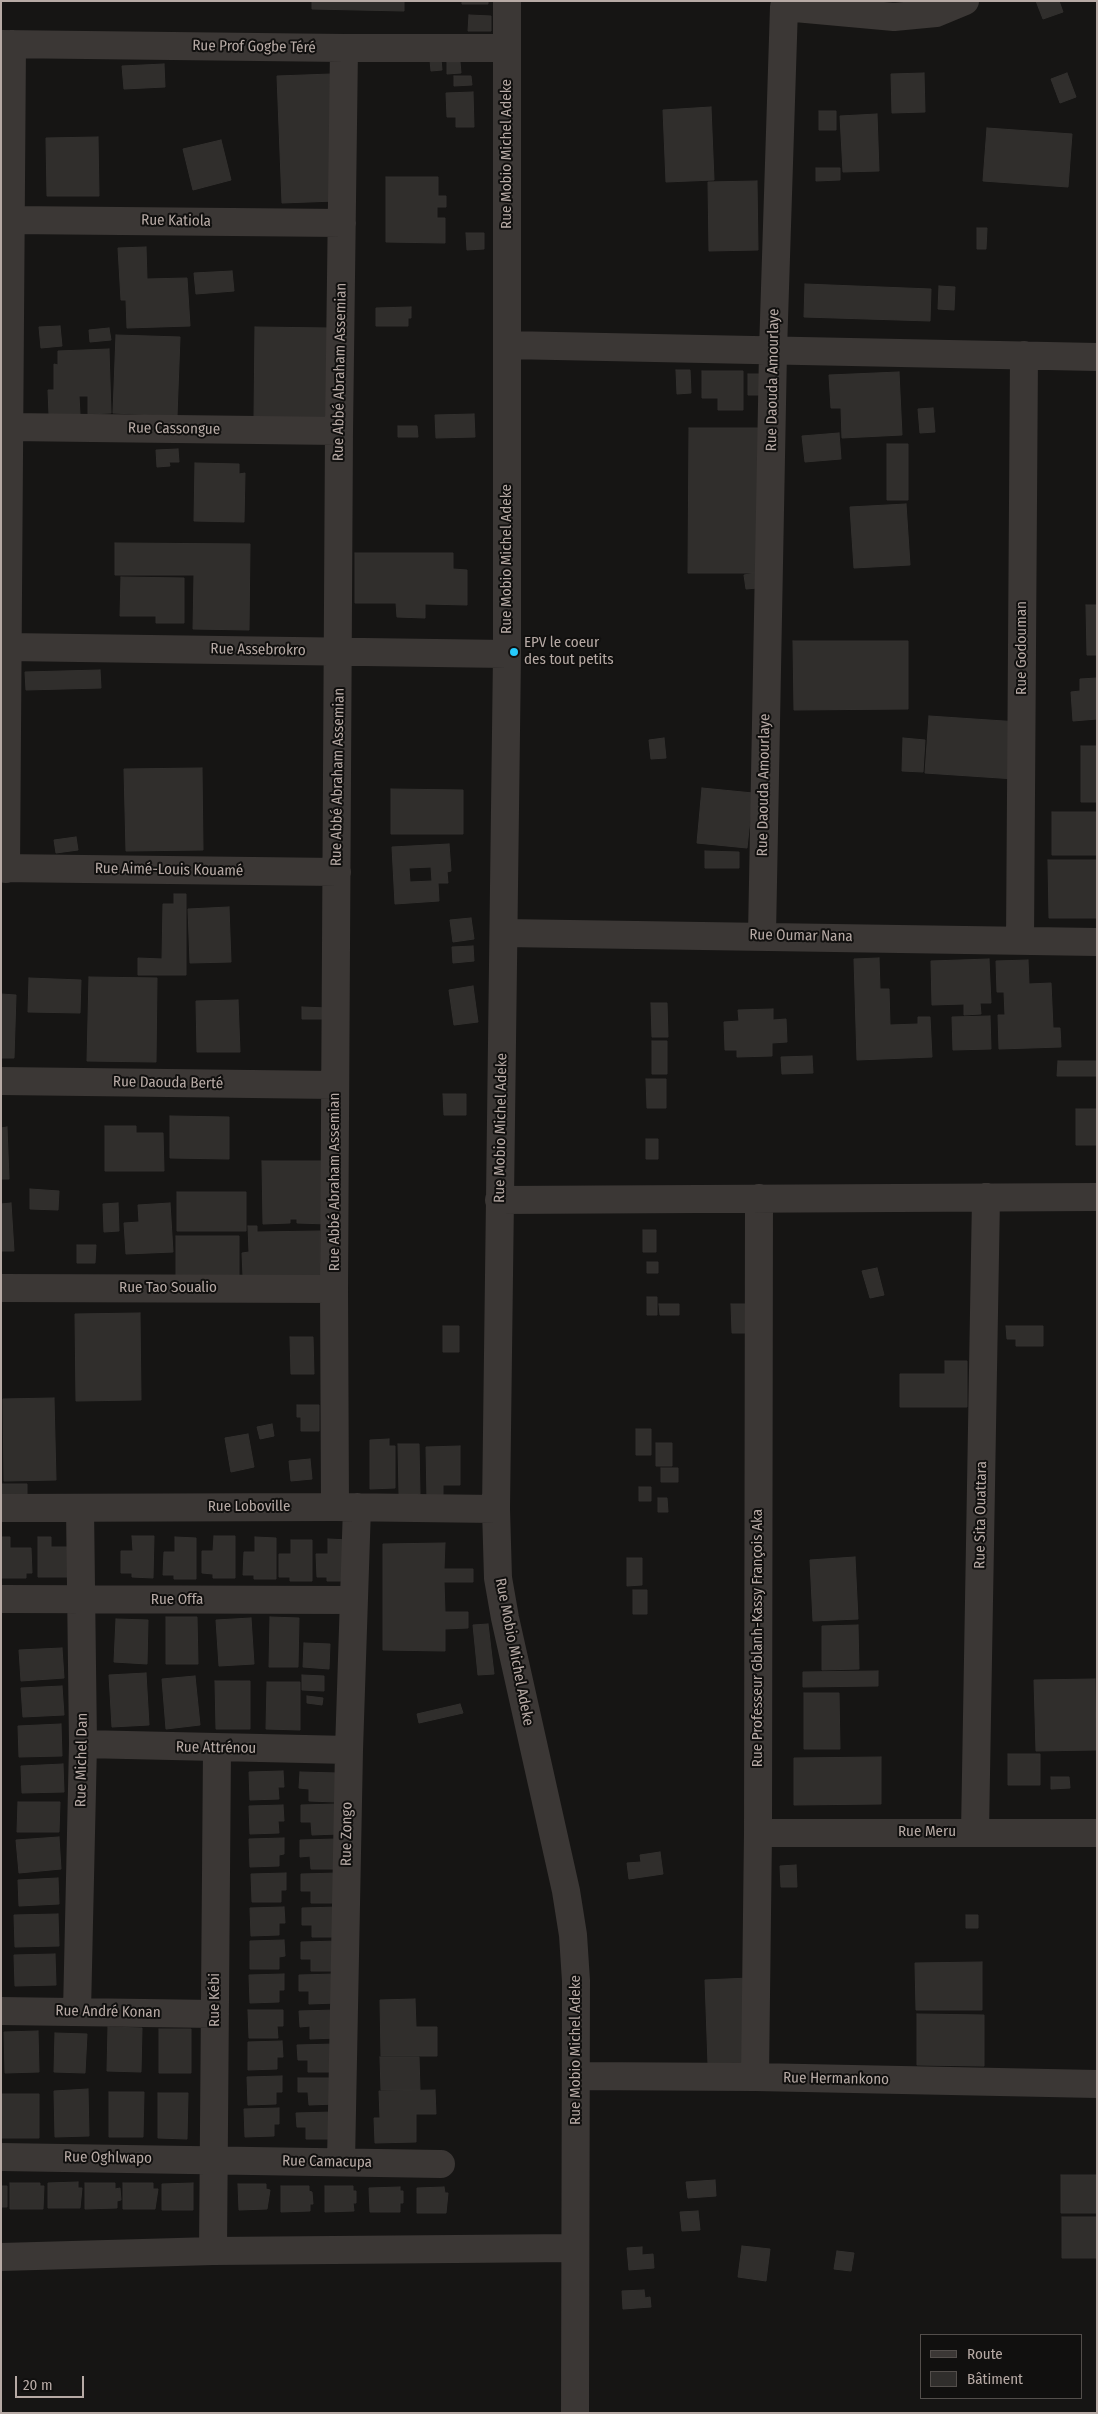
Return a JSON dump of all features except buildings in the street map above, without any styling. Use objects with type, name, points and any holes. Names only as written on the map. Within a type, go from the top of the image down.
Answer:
[{"type":"street","name":"Rue Mobio Michel Adeke","points":[[507,1],[508,654],[496,1509],[498,1578],[566,1890],[573,1934],[576,1981],[575,2413]]},
{"type":"street","name":"Rue Daouda Amourlaye","points":[[762,935],[773,351],[784,7],[894,17],[936,13],[964,1]]},
{"type":"street","name":"Rue Prof Gogbe Téré","points":[[7,44],[506,48]]},
{"type":"street","points":[[3,868],[10,427],[11,220],[7,44]]},
{"type":"street","name":"Rue Abbé Abraham Assemian","points":[[344,48],[339,431],[334,1289],[346,1507]]},
{"type":"street","name":"Rue Katiola","points":[[11,220],[342,223]]},
{"type":"street","points":[[508,345],[1097,356]]},
{"type":"street","name":"Rue Godouman","points":[[1020,941],[1024,355]]},
{"type":"street","name":"Rue Cassongue","points":[[10,427],[339,431]]},
{"type":"street","name":"Rue Assebrokro","points":[[8,646],[508,654]]},
{"type":"street","name":"Rue Aimé-Louis Kouamé","points":[[3,868],[337,872]]},
{"type":"street","name":"Rue Oumar Nana","points":[[505,933],[762,935],[1097,942]]},
{"type":"street","name":"Rue Daouda Berté","points":[[1,1081],[335,1085]]},
{"type":"street","name":"Rue Sita Ouattara","points":[[975,1832],[986,1197]]},
{"type":"street","points":[[499,1200],[1097,1197]]},
{"type":"street","name":"Rue Professeur Gblanh-Kassy François Aka","points":[[755,2077],[758,1833],[758,1198]]},
{"type":"street","name":"Rue Tao Soualio","points":[[1,1288],[334,1289]]},
{"type":"street","name":"Rue Loboville","points":[[1,1508],[346,1507],[496,1509]]},
{"type":"street","name":"Rue Zongo","points":[[342,2162],[352,1600],[346,1507]]},
{"type":"street","name":"Rue Michel Dan","points":[[77,2012],[83,1744],[80,1508]]},
{"type":"street","name":"Rue Offa","points":[[1,1600],[352,1600]]},
{"type":"street","name":"Rue Attrénou","points":[[83,1744],[349,1750]]},
{"type":"street","name":"Rue Kébi","points":[[213,2251],[217,1748]]},
{"type":"street","name":"Rue Meru","points":[[758,1833],[1097,1833]]},
{"type":"street","name":"Rue André Konan","points":[[1,2011],[215,2014]]},
{"type":"street","name":"Rue Hermankono","points":[[576,2076],[755,2077],[1097,2084]]},
{"type":"street","name":"Rue Oghlwapo","points":[[1,2157],[214,2159]]},
{"type":"street","name":"Rue Camacupa","points":[[214,2159],[441,2164]]},
{"type":"street","points":[[1,2257],[213,2251],[575,2248]]},
{"type":"place","name":"EPV le coeur des tout petits","points":[[514,652]]}]
